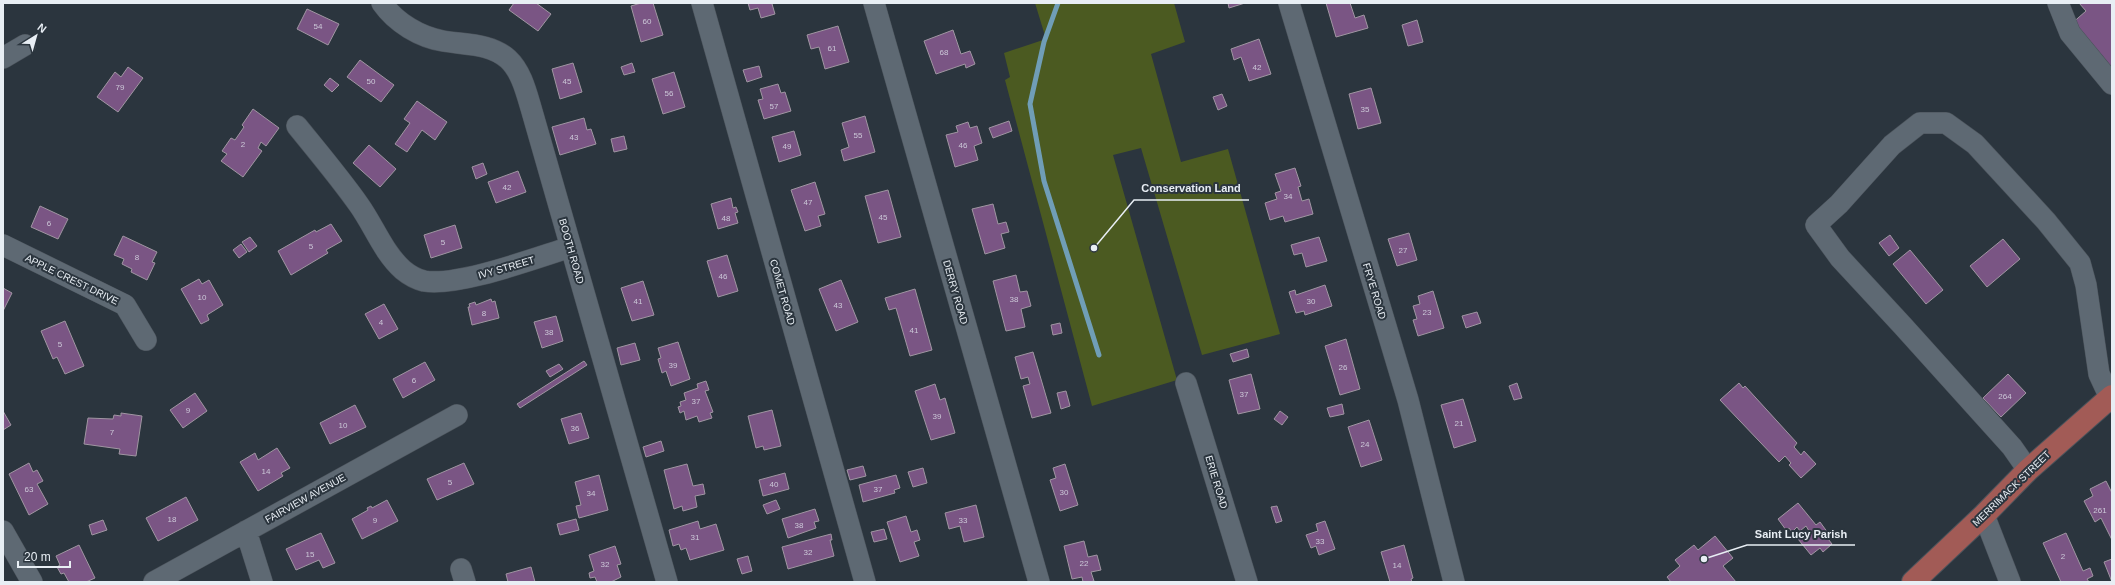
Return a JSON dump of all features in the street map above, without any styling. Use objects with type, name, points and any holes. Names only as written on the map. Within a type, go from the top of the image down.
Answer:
[{"type":"main road","name":"MERRIMACK STREET","points":[[1913,582],[1984,515],[2028,470],[2111,398]]},
{"type":"street","name":"BOOTH ROAD","points":[[382,3],[394,16],[417,33],[443,41],[486,47],[507,58],[514,67],[524,87],[667,582]]},
{"type":"street","name":"COMET ROAD","points":[[702,3],[865,582]]},
{"type":"street","name":"DERRY ROAD","points":[[874,3],[1038,582]]},
{"type":"street","name":"FRYE ROAD","points":[[1288,3],[1408,400],[1454,582]]},
{"type":"street","points":[[2058,3],[2070,33],[2112,84]]},
{"type":"street","points":[[3,58],[25,45]]},
{"type":"street","points":[[2028,470],[2012,447],[1840,258],[1816,225],[1838,204],[1892,145],[1920,123],[1946,123],[1975,144],[2046,221],[2080,263],[2086,285],[2098,374],[2111,398]]},
{"type":"street","name":"IVY STREET","points":[[297,126],[358,204],[382,245],[402,269],[412,277],[424,281],[440,282],[474,276],[571,247]]},
{"type":"street","name":"APPLE CREST DRIVE","points":[[3,245],[125,305],[146,340]]},
{"type":"street","name":"ERIE ROAD","points":[[1186,383],[1247,582]]},
{"type":"street","name":"FAIRVIEW AVENUE","points":[[154,582],[457,415]]},
{"type":"street","points":[[1984,515],[2010,582]]},
{"type":"street","points":[[3,531],[32,582]]},
{"type":"street","points":[[246,531],[262,582]]},
{"type":"green space","points":[[1035,3],[1174,3],[1185,42],[1151,54],[1181,162],[1228,149],[1280,334],[1202,355],[1141,148],[1113,155],[1177,380],[1092,406],[1005,80],[1010,77],[1004,53],[1046,39]]},
{"type":"building","points":[[514,3],[536,3],[551,14],[538,31],[509,10]]},
{"type":"building","points":[[641,3],[653,3],[663,35],[641,42],[631,6]]},
{"type":"building","points":[[748,3],[775,3],[772,4],[775,14],[761,18],[758,8],[750,10]]},
{"type":"building","points":[[1228,3],[1245,3],[1229,8]]},
{"type":"building","points":[[1326,3],[1350,3],[1355,18],[1364,15],[1368,28],[1336,37]]},
{"type":"building","points":[[2079,3],[2112,3],[2112,71],[2070,25],[2086,11]]},
{"type":"building","points":[[307,9],[339,24],[328,45],[297,29]]},
{"type":"building","points":[[1417,20],[1423,42],[1408,46],[1402,25]]},
{"type":"building","points":[[838,26],[849,62],[825,69],[819,47],[811,49],[807,35]]},
{"type":"building","points":[[953,30],[961,54],[970,51],[975,64],[966,68],[965,64],[936,74],[924,41]]},
{"type":"building","points":[[1259,39],[1271,74],[1249,81],[1241,57],[1234,60],[1231,49]]},
{"type":"building","points":[[360,60],[394,85],[381,102],[347,77]]},
{"type":"building","points":[[573,63],[582,92],[560,99],[552,69]]},
{"type":"building","points":[[632,63],[635,72],[624,75],[621,67]]},
{"type":"building","points":[[759,66],[762,77],[747,82],[743,70]]},
{"type":"building","points":[[128,67],[143,78],[118,112],[97,97],[115,72],[121,77]]},
{"type":"building","points":[[674,72],[685,107],[663,114],[652,79]]},
{"type":"building","points":[[330,78],[339,85],[332,92],[324,85]]},
{"type":"building","points":[[778,84],[781,93],[785,92],[791,111],[764,119],[758,100],[763,99],[760,89]]},
{"type":"building","points":[[1371,88],[1381,123],[1358,129],[1349,94]]},
{"type":"building","points":[[1222,94],[1227,106],[1218,110],[1213,97]]},
{"type":"building","points":[[417,101],[447,122],[435,140],[422,130],[407,152],[395,144],[410,123],[404,119]]},
{"type":"building","points":[[253,109],[279,128],[266,146],[261,142],[258,148],[262,151],[243,177],[221,161],[227,154],[222,151],[231,138],[235,140],[244,127],[242,125]]},
{"type":"building","points":[[865,116],[875,152],[844,161],[841,150],[849,147],[842,123]]},
{"type":"building","points":[[584,118],[587,130],[591,129],[596,144],[560,155],[552,127]]},
{"type":"building","points":[[1009,121],[1012,131],[993,138],[989,128]]},
{"type":"building","points":[[968,122],[970,128],[977,126],[982,143],[974,146],[978,160],[955,167],[946,135],[958,132],[956,126]]},
{"type":"building","points":[[794,131],[801,155],[779,162],[772,137]]},
{"type":"building","points":[[624,136],[627,149],[614,152],[611,139]]},
{"type":"building","points":[[369,145],[396,169],[380,187],[353,163]]},
{"type":"building","points":[[483,163],[487,174],[476,179],[472,167]]},
{"type":"building","points":[[1295,168],[1301,186],[1298,187],[1302,201],[1309,199],[1313,214],[1285,222],[1283,216],[1270,220],[1265,203],[1277,199],[1275,193],[1281,191],[1275,174]]},
{"type":"building","points":[[518,171],[526,192],[496,203],[488,182]]},
{"type":"building","points":[[815,182],[825,214],[818,216],[821,226],[805,231],[791,190]]},
{"type":"building","points":[[888,190],[901,237],[878,243],[865,196]]},
{"type":"building","points":[[731,198],[733,208],[736,207],[738,212],[735,213],[738,223],[718,229],[711,204]]},
{"type":"building","points":[[993,204],[998,224],[1006,222],[1009,232],[1001,234],[1005,248],[985,254],[972,209]]},
{"type":"building","points":[[40,206],[68,219],[58,239],[31,227]]},
{"type":"building","points":[[331,224],[342,241],[326,250],[328,253],[291,275],[278,251],[315,230],[316,232]]},
{"type":"building","points":[[455,225],[462,248],[431,258],[424,235]]},
{"type":"building","points":[[1409,233],[1417,260],[1397,266],[1388,239]]},
{"type":"building","points":[[1890,235],[1899,248],[1889,256],[1879,243]]},
{"type":"building","points":[[123,236],[157,252],[152,262],[155,263],[147,280],[131,272],[132,269],[122,264],[124,259],[114,255]]},
{"type":"building","points":[[250,237],[257,246],[249,252],[242,242]]},
{"type":"building","points":[[1319,237],[1327,261],[1306,267],[1302,253],[1294,255],[1291,245]]},
{"type":"building","points":[[2003,239],[2020,259],[1987,287],[1970,266]]},
{"type":"building","points":[[241,244],[247,252],[239,258],[233,250]]},
{"type":"building","points":[[1910,250],[1943,290],[1926,304],[1893,264]]},
{"type":"building","points":[[727,255],[738,291],[718,297],[707,261]]},
{"type":"building","points":[[1016,275],[1020,292],[1027,291],[1031,306],[1021,309],[1025,327],[1006,331],[993,281]]},
{"type":"building","points":[[199,279],[202,284],[209,280],[223,305],[207,315],[209,320],[201,324],[181,289]]},
{"type":"building","points":[[841,280],[858,322],[836,331],[819,289]]},
{"type":"building","points":[[643,281],[654,315],[632,321],[621,288]]},
{"type":"building","points":[[1325,285],[1332,306],[1305,315],[1304,311],[1296,313],[1289,292],[1295,290],[1296,295]]},
{"type":"building","points":[[3,288],[12,293],[3,311]]},
{"type":"building","points":[[915,289],[932,350],[910,356],[896,308],[889,310],[885,298]]},
{"type":"building","points":[[1433,291],[1444,328],[1418,336],[1413,320],[1417,319],[1413,306],[1420,304],[1418,296]]},
{"type":"building","points":[[491,299],[492,302],[495,301],[499,318],[472,325],[468,307],[470,307],[469,304],[475,302],[476,305]]},
{"type":"building","points":[[384,304],[398,329],[379,339],[365,314]]},
{"type":"building","points":[[1477,312],[1481,323],[1466,328],[1462,316]]},
{"type":"building","points":[[556,316],[563,341],[542,348],[534,322]]},
{"type":"building","points":[[65,321],[84,366],[65,374],[57,357],[53,359],[41,331]]},
{"type":"building","points":[[1060,323],[1062,333],[1053,335],[1051,325]]},
{"type":"building","points":[[1346,339],[1360,389],[1340,395],[1325,346]]},
{"type":"building","points":[[678,342],[690,379],[671,386],[666,371],[662,373],[658,359],[661,358],[658,348]]},
{"type":"building","points":[[635,343],[640,360],[621,365],[617,348]]},
{"type":"building","points":[[1247,349],[1249,357],[1233,362],[1230,354]]},
{"type":"building","points":[[1033,352],[1051,413],[1032,418],[1023,386],[1030,384],[1028,377],[1021,379],[1015,357]]},
{"type":"building","points":[[584,361],[587,365],[520,408],[517,404]]},
{"type":"building","points":[[425,362],[435,380],[403,398],[393,379]]},
{"type":"building","points":[[559,364],[563,369],[550,377],[546,371]]},
{"type":"building","points":[[1251,374],[1260,409],[1238,414],[1229,380]]},
{"type":"building","points":[[2008,374],[2026,393],[2001,417],[1983,398]]},
{"type":"building","points":[[706,381],[709,390],[705,391],[713,412],[710,413],[712,418],[699,422],[697,416],[686,420],[684,411],[680,413],[678,407],[681,406],[680,402],[686,400],[684,393],[698,388],[697,384]]},
{"type":"building","points":[[1517,383],[1522,398],[1514,400],[1509,386]]},
{"type":"building","points":[[1739,383],[1743,388],[1745,386],[1797,443],[1794,447],[1801,455],[1804,451],[1816,464],[1801,478],[1789,465],[1791,463],[1785,456],[1779,462],[1720,400]]},
{"type":"building","points":[[935,384],[940,400],[945,398],[955,433],[931,440],[915,391]]},
{"type":"building","points":[[1066,391],[1070,406],[1061,409],[1057,393]]},
{"type":"building","points":[[195,393],[207,411],[183,428],[170,410]]},
{"type":"building","points":[[1463,399],[1476,441],[1454,448],[1441,405]]},
{"type":"building","points":[[1342,404],[1344,414],[1330,417],[1327,408]]},
{"type":"building","points":[[355,405],[366,427],[330,444],[320,423]]},
{"type":"building","points":[[772,410],[781,446],[764,450],[763,446],[756,448],[748,416]]},
{"type":"building","points":[[3,411],[11,425],[3,430]]},
{"type":"building","points":[[1280,411],[1288,417],[1282,425],[1274,419]]},
{"type":"building","points":[[121,413],[142,416],[136,456],[119,454],[120,449],[84,444],[88,418],[113,419],[114,415],[121,416]]},
{"type":"building","points":[[581,413],[589,438],[569,444],[561,419]]},
{"type":"building","points":[[1369,420],[1382,460],[1361,467],[1348,427]]},
{"type":"building","points":[[661,441],[664,451],[646,457],[643,447]]},
{"type":"building","points":[[277,448],[290,468],[281,473],[283,476],[258,491],[240,462],[255,453],[258,460]]},
{"type":"building","points":[[29,463],[33,472],[37,470],[43,481],[37,484],[48,504],[29,515],[9,474]]},
{"type":"building","points":[[464,463],[474,484],[437,500],[427,479]]},
{"type":"building","points":[[687,464],[693,486],[703,484],[705,494],[695,496],[697,507],[683,511],[682,506],[674,509],[664,470]]},
{"type":"building","points":[[1065,464],[1078,505],[1060,511],[1050,480],[1056,478],[1053,468]]},
{"type":"building","points":[[863,466],[866,476],[850,480],[847,470]]},
{"type":"building","points":[[923,468],[927,483],[913,487],[908,472]]},
{"type":"building","points":[[785,473],[789,489],[763,496],[759,480]]},
{"type":"building","points":[[599,475],[608,510],[579,518],[576,506],[581,505],[575,482]]},
{"type":"building","points":[[896,475],[900,488],[894,490],[895,493],[863,502],[859,485]]},
{"type":"building","points":[[2106,481],[2112,493],[2112,540],[2101,518],[2095,522],[2084,501],[2093,496],[2090,489]]},
{"type":"building","points":[[186,497],[198,520],[158,541],[146,518]]},
{"type":"building","points":[[387,500],[398,521],[362,539],[352,519],[368,510],[367,508],[371,506],[372,508]]},
{"type":"building","points":[[776,500],[780,509],[767,514],[763,505]]},
{"type":"building","points":[[1798,503],[1816,525],[1820,522],[1828,533],[1825,535],[1832,544],[1823,552],[1820,548],[1811,555],[1798,539],[1809,531],[1806,526],[1800,531],[1797,527],[1792,532],[1789,528],[1786,530],[1778,519]]},
{"type":"building","points":[[976,505],[984,537],[964,542],[960,526],[949,529],[945,513]]},
{"type":"building","points":[[1277,506],[1282,521],[1276,523],[1271,507]]},
{"type":"building","points":[[815,509],[819,521],[814,522],[816,528],[788,538],[782,519]]},
{"type":"building","points":[[906,516],[911,532],[917,530],[920,540],[914,542],[919,556],[900,562],[887,522]]},
{"type":"building","points":[[576,519],[579,530],[560,535],[557,524]]},
{"type":"building","points":[[103,520],[107,530],[92,535],[89,525]]},
{"type":"building","points":[[698,521],[700,529],[716,524],[724,550],[690,560],[686,548],[681,550],[679,544],[673,546],[669,530]]},
{"type":"building","points":[[1325,521],[1335,549],[1319,555],[1316,546],[1311,548],[1306,535],[1318,531],[1316,524]]},
{"type":"building","points":[[884,529],[887,539],[874,542],[871,532]]},
{"type":"building","points":[[321,533],[335,563],[323,568],[319,560],[296,570],[286,549]]},
{"type":"building","points":[[2066,533],[2083,571],[2090,568],[2093,576],[2087,579],[2089,582],[2061,582],[2043,543]]},
{"type":"building","points":[[831,534],[832,540],[830,540],[834,556],[788,569],[782,547]]},
{"type":"building","points":[[1715,536],[1733,558],[1723,566],[1736,582],[1671,582],[1667,577],[1680,566],[1675,560],[1694,545],[1698,550]]},
{"type":"building","points":[[1084,541],[1088,557],[1097,555],[1101,570],[1091,572],[1094,581],[1089,582],[1083,582],[1082,577],[1072,579],[1064,546]]},
{"type":"building","points":[[79,545],[95,578],[86,582],[69,582],[64,573],[61,574],[57,567],[60,565],[56,556]]},
{"type":"building","points":[[1404,545],[1413,578],[1411,579],[1412,582],[1390,582],[1381,552]]},
{"type":"building","points":[[615,546],[621,564],[617,565],[621,577],[611,582],[597,582],[595,577],[590,578],[589,573],[594,571],[589,555]]},
{"type":"building","points":[[748,556],[752,571],[742,574],[737,559]]},
{"type":"building","points":[[2112,559],[2112,582],[2104,562]]},
{"type":"building","points":[[531,567],[535,582],[508,582],[506,574]]},
{"type":"waterway","points":[[1058,3],[1044,42],[1030,104],[1044,181],[1099,355]]},
{"type":"place","name":"Conservation Land","points":[[1094,248]]},
{"type":"place","name":"Saint Lucy Parish","points":[[1704,559]]}]
